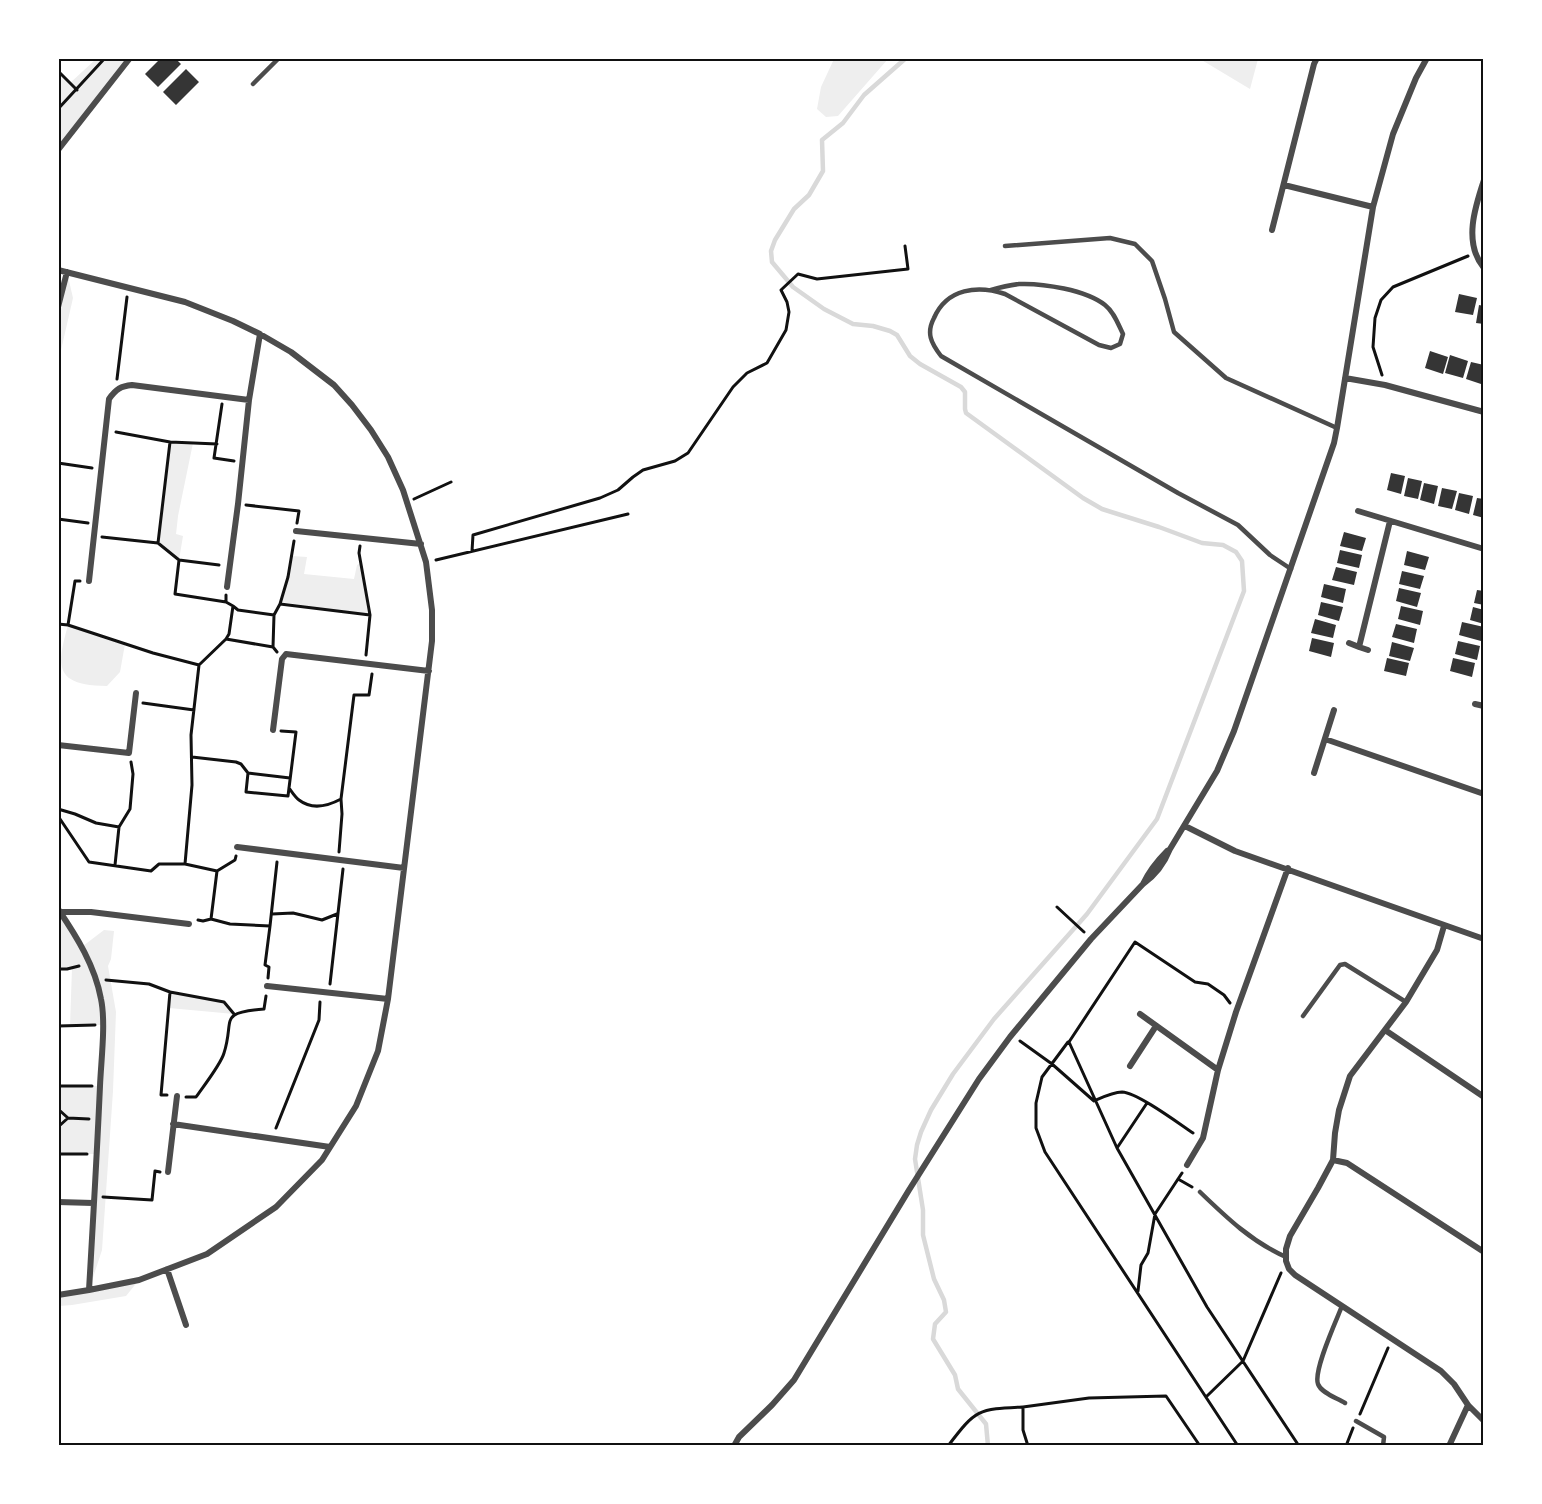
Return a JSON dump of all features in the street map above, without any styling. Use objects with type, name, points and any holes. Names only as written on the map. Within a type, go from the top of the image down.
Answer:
[{"type":"street","points":[[58,150],[130,58]]},
{"type":"street","points":[[1272,230],[1317,58]]},
{"type":"street","points":[[734,1446],[794,1380],[979,1079],[1091,939],[1143,884],[1154,865],[1170,849],[1217,771],[1238,720],[1334,443],[1373,207],[1393,134],[1416,78],[1427,58]]},
{"type":"street","points":[[1484,180],[1472,224],[1475,253],[1484,268]]},
{"type":"street","points":[[1284,184],[1373,207]]},
{"type":"street","points":[[58,270],[185,302],[260,334],[291,352],[334,386],[371,430],[388,457],[399,481],[426,562],[432,610],[429,671],[388,999],[378,1051],[356,1106],[322,1161],[276,1207],[207,1254],[139,1280],[58,1295]]},
{"type":"street","points":[[58,308],[68,272]]},
{"type":"street","points":[[227,587],[249,400],[260,334]]},
{"type":"street","points":[[1345,378],[1385,385],[1484,412]]},
{"type":"street","points":[[89,581],[109,399],[115,390],[132,385],[249,400]]},
{"type":"street","points":[[1358,511],[1484,549]]},
{"type":"street","points":[[1359,647],[1390,521]]},
{"type":"street","points":[[296,531],[421,544]]},
{"type":"street","points":[[1349,643],[1368,650]]},
{"type":"street","points":[[273,730],[282,659],[286,654],[429,671]]},
{"type":"street","points":[[58,745],[129,753],[136,693]]},
{"type":"street","points":[[1475,704],[1484,706]]},
{"type":"street","points":[[1314,773],[1334,710]]},
{"type":"street","points":[[1324,739],[1484,794]]},
{"type":"street","points":[[1185,826],[1235,851],[1484,939]]},
{"type":"street","points":[[237,847],[404,868]]},
{"type":"street","points":[[1187,1165],[1203,1138],[1218,1070],[1236,1012],[1288,868]]},
{"type":"street","points":[[59,910],[189,924]]},
{"type":"street","points":[[59,910],[82,946],[96,979],[102,1001],[98,1154],[89,1290]]},
{"type":"street","points":[[1444,926],[1437,950],[1406,1002],[1350,1076],[1339,1110],[1333,1160],[1290,1236],[1286,1259],[1289,1269],[1296,1275],[1441,1371],[1484,1421]]},
{"type":"street","points":[[267,986],[388,999]]},
{"type":"street","points":[[1140,1014],[1218,1070]]},
{"type":"street","points":[[1130,1066],[1156,1026]]},
{"type":"street","points":[[1384,1030],[1484,1097]]},
{"type":"street","points":[[168,1172],[177,1096]]},
{"type":"street","points":[[173,1124],[330,1147]]},
{"type":"street","points":[[1333,1160],[1347,1164],[1484,1252]]},
{"type":"street","points":[[58,1202],[94,1200]]},
{"type":"street","points":[[167,1269],[186,1324]]},
{"type":"street","points":[[1449,1446],[1468,1405]]},
{"type":"lane","points":[[253,84],[279,58]]},
{"type":"lane","points":[[1005,246],[1110,238],[1135,244],[1152,261],[1174,332],[1226,378],[1337,429]]},
{"type":"lane","points":[[991,290],[1005,294],[1099,345],[1111,348],[1120,344],[1123,334],[1116,320],[1106,306],[1092,298],[1073,291],[1037,285],[1014,285],[991,290],[965,291],[948,298],[938,308],[930,326],[932,343],[941,356],[1178,493],[1238,525],[1270,555],[1291,569]]},
{"type":"lane","points":[[1303,1016],[1340,965],[1345,963],[1406,1002]]},
{"type":"lane","points":[[1200,1192],[1235,1227],[1286,1259]]},
{"type":"lane","points":[[1342,1306],[1317,1374],[1318,1383],[1323,1390],[1345,1403]]},
{"type":"lane","points":[[1356,1421],[1384,1437],[1383,1446]]},
{"type":"path","points":[[58,109],[105,58]]},
{"type":"path","points":[[58,70],[77,90]]},
{"type":"path","points":[[472,551],[472,535],[600,498],[618,490],[643,470],[675,461],[688,453],[733,387],[747,373],[767,363],[776,348],[786,330],[789,312],[781,290],[798,274],[817,279],[908,269],[905,246]]},
{"type":"path","points":[[1385,385],[1373,347],[1375,318],[1381,300],[1393,287],[1475,253]]},
{"type":"path","points":[[115,390],[128,288]]},
{"type":"path","points":[[222,396],[214,458],[243,462]]},
{"type":"path","points":[[106,430],[170,442],[217,444]]},
{"type":"path","points":[[158,543],[170,442]]},
{"type":"path","points":[[58,463],[101,469]]},
{"type":"path","points":[[407,502],[451,482]]},
{"type":"path","points":[[238,504],[299,511],[288,577],[280,604],[274,615],[273,647],[282,659]]},
{"type":"path","points":[[426,562],[628,514]]},
{"type":"path","points":[[58,519],[95,524]]},
{"type":"path","points":[[94,537],[158,543],[180,560],[229,566]]},
{"type":"path","points":[[362,539],[359,553],[370,615],[365,663]]},
{"type":"path","points":[[180,560],[175,594],[226,602],[238,610],[274,615]]},
{"type":"path","points":[[68,625],[75,581],[89,581]]},
{"type":"path","points":[[226,602],[227,587]]},
{"type":"path","points":[[280,604],[370,615]]},
{"type":"path","points":[[185,864],[192,785],[191,735],[199,665],[229,634],[232,606]]},
{"type":"path","points":[[58,624],[68,625],[153,653],[199,665]]},
{"type":"path","points":[[226,639],[273,647]]},
{"type":"path","points":[[329,992],[338,914],[341,800],[354,695],[369,695],[373,664]]},
{"type":"path","points":[[135,702],[194,710]]},
{"type":"path","points":[[192,757],[241,764],[248,774],[246,792],[288,796],[296,732],[273,730]]},
{"type":"path","points":[[115,865],[119,827],[130,809],[133,774],[129,753]]},
{"type":"path","points":[[248,774],[290,778]]},
{"type":"path","points":[[289,788],[299,800],[318,806],[331,805],[341,800]]},
{"type":"path","points":[[58,809],[96,823],[119,827]]},
{"type":"path","points":[[58,816],[88,862],[151,870],[159,864],[185,864],[217,871],[235,860],[237,847]]},
{"type":"path","points":[[170,992],[160,1095],[196,1097],[224,1055],[229,1020],[234,1014],[245,1010],[264,1009],[269,967],[265,965],[278,851]]},
{"type":"path","points":[[210,919],[217,871]]},
{"type":"path","points":[[1057,907],[1084,932]]},
{"type":"path","points":[[272,914],[293,913],[322,920],[338,914]]},
{"type":"path","points":[[189,924],[190,919],[203,921],[210,919],[230,924],[270,926]]},
{"type":"path","points":[[1236,1012],[1224,995],[1208,984],[1195,982],[1135,942],[1069,1041],[1042,1077],[1036,1103],[1036,1128],[1045,1152],[1238,1446]]},
{"type":"path","points":[[58,969],[90,963]]},
{"type":"path","points":[[96,979],[149,984],[170,992],[224,1002],[234,1014]]},
{"type":"path","points":[[272,1139],[319,1020],[320,991]]},
{"type":"path","points":[[58,1026],[102,1024]]},
{"type":"path","points":[[1012,1035],[1052,1064],[1095,1101]]},
{"type":"path","points":[[1069,1041],[1117,1148],[1207,1307],[1299,1446]]},
{"type":"path","points":[[58,1086],[100,1086]]},
{"type":"path","points":[[1095,1101],[1123,1092],[1147,1103],[1203,1138]]},
{"type":"path","points":[[1117,1148],[1147,1103]]},
{"type":"path","points":[[58,1109],[68,1118],[99,1119]]},
{"type":"path","points":[[58,1127],[68,1118]]},
{"type":"path","points":[[58,1154],[98,1154]]},
{"type":"path","points":[[1138,1293],[1141,1265],[1148,1253],[1155,1214],[1187,1165]]},
{"type":"path","points":[[94,1200],[152,1200],[155,1171],[168,1172]]},
{"type":"path","points":[[1178,1179],[1200,1192]]},
{"type":"path","points":[[1238,1446],[1206,1395],[1243,1361],[1286,1259]]},
{"type":"path","points":[[1346,1446],[1391,1339]]},
{"type":"path","points":[[948,1446],[972,1417],[993,1408],[1023,1407],[1089,1398],[1166,1396],[1200,1446]]},
{"type":"path","points":[[1023,1407],[1023,1430],[1028,1446]]},
{"type":"shaded area","points":[[96,59],[130,59],[58,150],[58,71],[70,83]]},
{"type":"shaded area","points":[[834,59],[888,59],[838,116],[826,117],[817,109],[821,87]]},
{"type":"shaded area","points":[[1200,59],[1258,59],[1250,89]]},
{"type":"shaded area","points":[[67,272],[73,298],[59,359],[59,307]]},
{"type":"shaded area","points":[[170,442],[193,443],[178,516],[176,534],[183,536],[179,560],[158,543]]},
{"type":"shaded area","points":[[292,556],[307,557],[304,574],[354,579],[357,565],[361,563],[370,615],[281,602]]},
{"type":"shaded area","points":[[68,625],[125,644],[120,672],[107,686],[77,682],[63,671],[62,653]]},
{"type":"shaded area","points":[[58,889],[60,912],[83,946],[104,930],[114,931],[108,966],[116,1012],[102,1250],[89,1290],[97,1154],[59,1154],[59,1086],[99,1086],[102,1025],[70,1026],[72,968],[59,969]]},
{"type":"shaded area","points":[[170,992],[224,1002],[234,1014],[169,1008]]},
{"type":"shaded area","points":[[139,1280],[126,1296],[59,1306],[59,1293],[89,1290]]},
{"type":"building","points":[[161,58],[175,58],[181,64],[158,87],[145,74]]},
{"type":"building","points":[[186,69],[199,82],[176,105],[163,92]]},
{"type":"building","points":[[1459,294],[1477,298],[1473,315],[1455,312]]},
{"type":"building","points":[[1479,305],[1484,306],[1484,324],[1476,323]]},
{"type":"building","points":[[1430,351],[1448,357],[1443,374],[1425,368]]},
{"type":"building","points":[[1450,355],[1468,361],[1463,378],[1445,373]]},
{"type":"building","points":[[1471,362],[1484,365],[1484,385],[1466,379]]},
{"type":"building","points":[[1391,473],[1405,476],[1401,494],[1387,490]]},
{"type":"building","points":[[1408,478],[1422,481],[1418,499],[1404,496]]},
{"type":"building","points":[[1424,483],[1438,486],[1434,504],[1420,500]]},
{"type":"building","points":[[1442,488],[1457,491],[1452,509],[1438,506]]},
{"type":"building","points":[[1459,493],[1473,496],[1469,514],[1455,510]]},
{"type":"building","points":[[1477,498],[1484,499],[1484,518],[1473,515]]},
{"type":"building","points":[[1344,532],[1366,538],[1362,551],[1340,546]]},
{"type":"building","points":[[1340,550],[1362,555],[1359,568],[1337,563]]},
{"type":"building","points":[[1407,551],[1429,557],[1425,570],[1404,565]]},
{"type":"building","points":[[1336,567],[1357,572],[1354,585],[1332,580]]},
{"type":"building","points":[[1402,571],[1424,576],[1420,589],[1399,584]]},
{"type":"building","points":[[1324,584],[1346,589],[1343,603],[1321,597]]},
{"type":"building","points":[[1399,588],[1421,593],[1417,607],[1396,601]]},
{"type":"building","points":[[1477,590],[1484,591],[1484,605],[1474,603]]},
{"type":"building","points":[[1321,602],[1343,607],[1339,621],[1318,615]]},
{"type":"building","points":[[1401,606],[1423,611],[1420,625],[1398,619]]},
{"type":"building","points":[[1473,607],[1484,610],[1484,624],[1470,620]]},
{"type":"building","points":[[1315,619],[1336,625],[1333,638],[1311,633]]},
{"type":"building","points":[[1462,622],[1484,627],[1481,641],[1459,635]]},
{"type":"building","points":[[1396,624],[1417,629],[1414,643],[1392,637]]},
{"type":"building","points":[[1312,638],[1334,643],[1331,657],[1309,651]]},
{"type":"building","points":[[1458,641],[1480,646],[1477,660],[1455,654]]},
{"type":"building","points":[[1392,642],[1414,648],[1410,661],[1389,656]]},
{"type":"building","points":[[1387,658],[1409,663],[1406,676],[1384,671]]},
{"type":"building","points":[[1453,658],[1475,663],[1472,677],[1450,671]]},
{"type":"waterway","points":[[906,58],[864,95],[843,123],[822,140],[823,171],[809,195],[794,209],[775,240],[771,251],[772,262],[793,287],[824,309],[853,324],[873,326],[897,335],[910,356],[961,387],[965,392],[966,413],[1083,498],[1102,509],[1202,543],[1223,545],[1236,552],[1242,561],[1244,591],[1157,819],[1087,914],[994,1019],[953,1074],[931,1110],[917,1145],[915,1159],[923,1210],[923,1235],[934,1279],[944,1300],[946,1312],[935,1324],[933,1339],[955,1375],[958,1389],[986,1424],[988,1446]]}]
